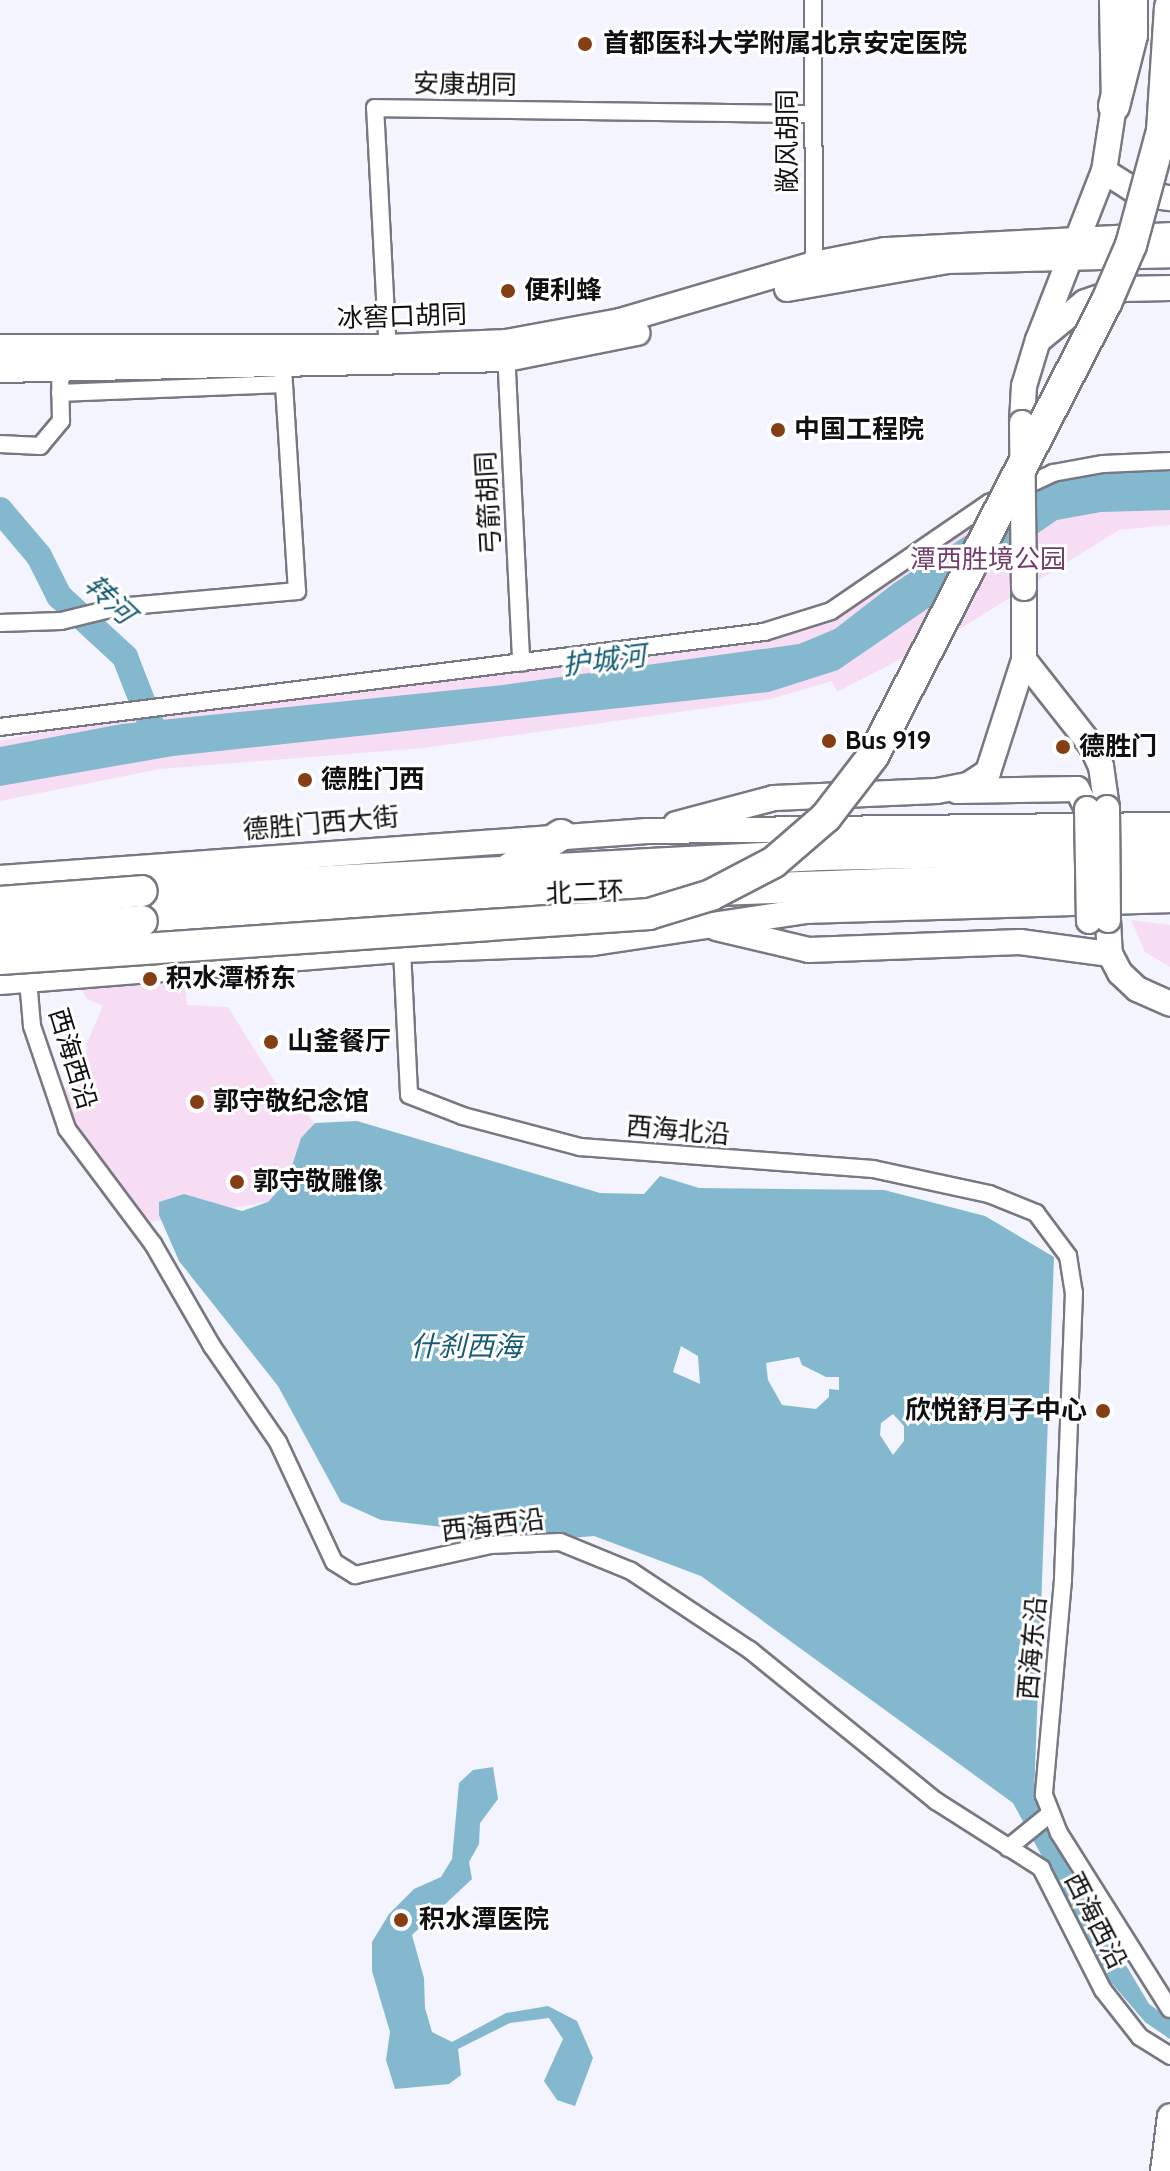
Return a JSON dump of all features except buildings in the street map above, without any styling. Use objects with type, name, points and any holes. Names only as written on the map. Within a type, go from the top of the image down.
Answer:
[{"type":"highway","points":[[1114,106],[1132,35],[1132,0]]},
{"type":"highway","points":[[0,959],[649,914],[711,895],[774,862],[826,817],[873,756],[1106,303],[1131,245],[1157,158],[1170,7]]},
{"type":"highway","points":[[509,869],[561,835]]},
{"type":"highway","name":"北二环","points":[[0,930],[142,906],[509,869],[1170,848]]},
{"type":"highway","name":"北二环","points":[[0,902],[142,906],[1170,874]]},
{"type":"highway","points":[[471,898],[529,918]]},
{"type":"street","name":"敞风胡同","points":[[813,0],[811,114],[814,273]]},
{"type":"street","points":[[937,791],[968,785],[988,772],[1024,660],[1024,386],[1038,340],[1078,247],[1104,171],[1114,106],[1112,0]]},
{"type":"street","name":"安康胡同","points":[[388,356],[375,108],[811,114]]},
{"type":"street","points":[[1104,171],[1140,194],[1170,198]]},
{"type":"street","points":[[1078,247],[1170,235]]},
{"type":"street","points":[[1078,247],[1170,255]]},
{"type":"street","name":"冰窖口胡同","points":[[0,347],[388,356],[506,350],[623,337],[814,273],[1078,247]]},
{"type":"street","points":[[1038,340],[1085,302],[1123,289],[1170,288]]},
{"type":"street","name":"弓箭胡同","points":[[506,350],[521,663]]},
{"type":"street","name":"冰窖口胡同","points":[[0,370],[60,381],[283,375],[388,356]]},
{"type":"street","points":[[0,623],[61,621],[96,615],[118,607],[297,591],[283,375]]},
{"type":"street","points":[[0,444],[40,446],[61,421],[60,381]]},
{"type":"street","points":[[0,727],[175,701],[521,663],[764,632],[822,617],[989,503],[1053,473],[1103,464],[1170,461]]},
{"type":"street","points":[[1024,660],[1091,745],[1101,766],[1097,808],[1099,920],[1110,954],[1127,982],[1170,1003]]},
{"type":"street","points":[[647,831],[774,798],[1077,789],[1097,808]]},
{"type":"street","points":[[647,831],[1170,825]]},
{"type":"street","name":"德胜门西大街","points":[[0,878],[647,831]]},
{"type":"street","points":[[38,875],[43,945],[74,976]]},
{"type":"street","points":[[0,982],[402,950],[635,938],[700,925],[807,911],[1170,900]]},
{"type":"street","points":[[0,949],[224,930],[529,918],[635,938]]},
{"type":"street","points":[[700,925],[809,950],[1080,937],[1099,920]]},
{"type":"street","points":[[1020,942],[1110,954]]},
{"type":"street","name":"西海北沿","points":[[402,950],[409,1095],[463,1116],[580,1147],[873,1169],[989,1194],[1036,1213],[1068,1256]]},
{"type":"street","name":"西海西沿","points":[[28,980],[32,1026],[67,1129],[153,1244],[212,1346],[278,1442],[334,1562],[355,1575],[490,1545],[560,1542],[631,1571],[750,1650],[936,1801],[1014,1843],[1041,1868],[1103,1990],[1140,2037],[1170,2056]]},
{"type":"street","name":"西海东沿","points":[[1068,1256],[1074,1292],[1063,1580],[1044,1795],[1048,1815],[1153,1989],[1170,2009]]},
{"type":"street","points":[[1014,1843],[1048,1815]]},
{"type":"street","points":[[1163,2171],[1170,2116]]},
{"type":"green space","name":"潭西胜境公园","points":[[1170,467],[1170,525],[1119,530],[963,627],[837,692],[832,681],[771,699],[424,748],[160,769],[0,801],[0,741],[94,722],[760,642],[843,611],[968,524],[1036,485],[1100,468]]},
{"type":"green space","points":[[1131,920],[1170,925],[1170,967],[1145,952]]},
{"type":"green space","points":[[185,974],[187,1005],[228,1007],[275,1082],[315,1123],[301,1138],[287,1180],[268,1202],[149,1222],[74,1124],[61,1090],[84,1077],[87,1043],[103,1006],[87,999],[79,985]]},
{"type":"water","points":[[1170,471],[1170,510],[1101,512],[1057,520],[838,670],[769,692],[173,756],[0,786],[0,747],[122,724],[503,685],[799,644],[835,629],[893,584],[1042,485],[1098,473]]},
{"type":"water","name":"什刹西海","points":[[357,1121],[600,1193],[644,1194],[660,1176],[699,1188],[884,1190],[985,1216],[1054,1257],[1034,1796],[1073,1876],[1149,2004],[1170,2019],[1170,2039],[1145,2022],[1110,1981],[1013,1803],[701,1576],[594,1536],[490,1545],[443,1527],[381,1520],[341,1502],[278,1386],[179,1261],[159,1215],[159,1202],[184,1194],[242,1211],[268,1202],[287,1181],[301,1138],[315,1123]],"holes":[[[681,1346],[698,1356],[700,1384],[673,1372]],[[799,1357],[802,1365],[826,1377],[839,1377],[839,1390],[829,1389],[829,1397],[816,1409],[782,1405],[768,1380],[766,1363]],[[893,1414],[904,1426],[904,1441],[893,1455],[880,1435],[881,1423]]]},
{"type":"water","points":[[493,1767],[498,1799],[480,1823],[479,1844],[469,1862],[472,1879],[412,1935],[424,1978],[425,2008],[432,2032],[452,2042],[506,2013],[548,2006],[577,2021],[593,2058],[575,2106],[557,2100],[544,2081],[563,2039],[549,2018],[510,2023],[458,2049],[461,2075],[449,2084],[395,2089],[386,2060],[390,2032],[372,1971],[372,1942],[389,1914],[414,1889],[441,1877],[452,1859],[459,1783],[473,1770]]},
{"type":"waterway","name":"转河","points":[[0,510],[39,556],[59,596],[125,657],[159,744]]},
{"type":"place","name":"首都医科大学附属北京安定医院","points":[[585,44]]},
{"type":"place","name":"便利蜂","points":[[508,291]]},
{"type":"place","name":"中国工程院","points":[[778,430]]},
{"type":"place","name":"Bus 919","points":[[829,741]]},
{"type":"place","name":"德胜门","points":[[1063,747]]},
{"type":"place","name":"德胜门西","points":[[305,780]]},
{"type":"place","name":"积水潭桥东","points":[[150,979]]},
{"type":"place","name":"山釜餐厅","points":[[271,1042]]},
{"type":"place","name":"郭守敬纪念馆","points":[[197,1102]]},
{"type":"place","name":"郭守敬雕像","points":[[237,1182]]},
{"type":"place","name":"欣悦舒月子中心","points":[[1103,1411]]},
{"type":"place","name":"积水潭医院","points":[[401,1920]]},
{"type":"water label","name":"护城河","points":[[604,660]]}]
